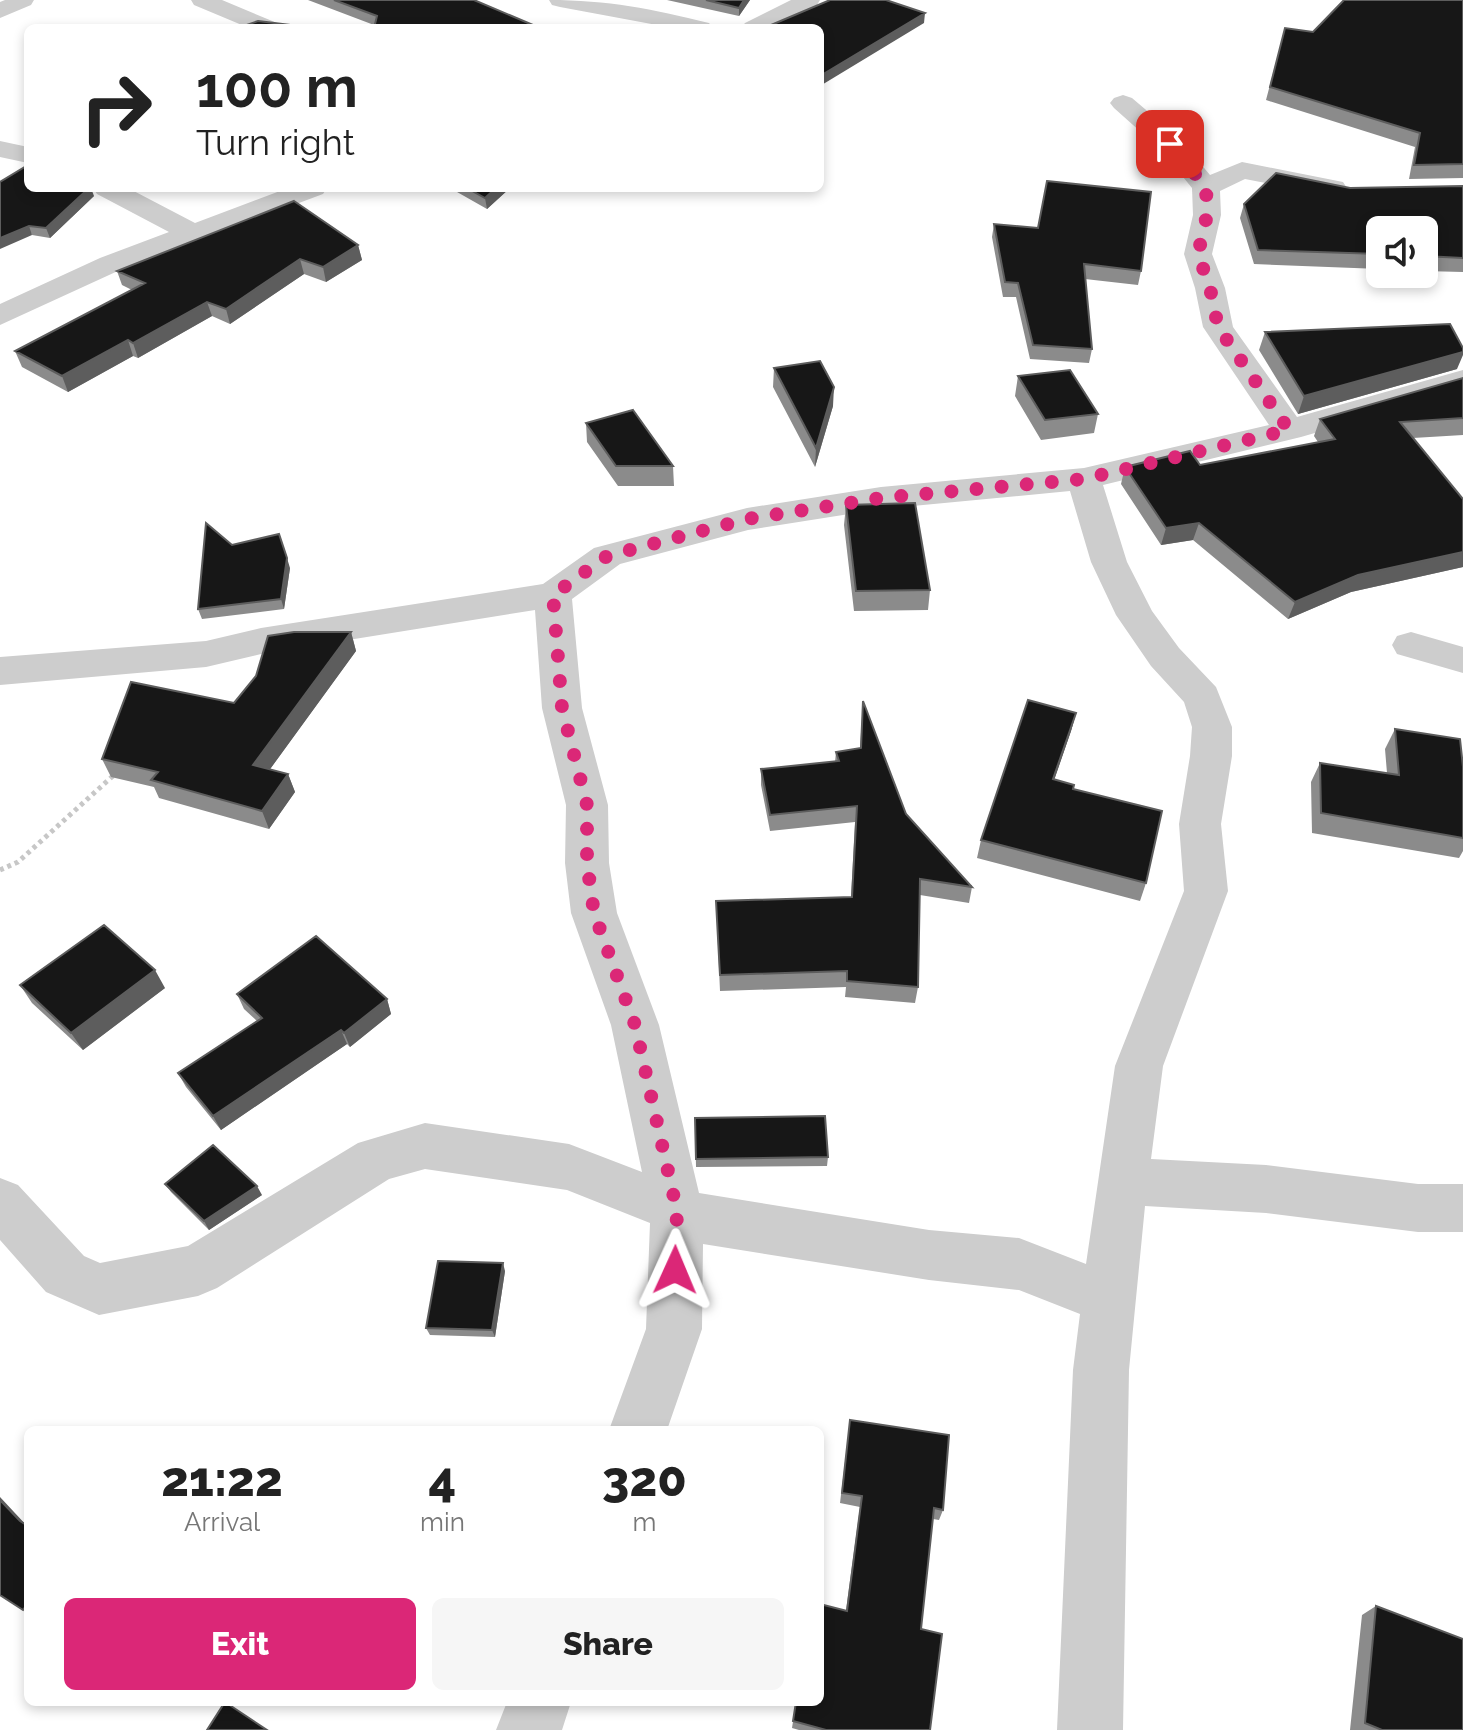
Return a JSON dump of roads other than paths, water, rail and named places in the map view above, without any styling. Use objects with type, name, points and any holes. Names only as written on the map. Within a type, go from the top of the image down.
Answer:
[{"type":"street","points":[[0,11],[23,0]]},
{"type":"street","points":[[202,0],[259,24]]},
{"type":"street","points":[[560,0],[685,24]]},
{"type":"street","points":[[761,24],[809,0]]},
{"type":"street","points":[[1123,103],[1170,144],[1206,187],[1207,215],[1198,254],[1210,288],[1218,327],[1289,430]]},
{"type":"street","points":[[0,149],[24,154]]},
{"type":"street","points":[[1206,187],[1242,170],[1360,191]]},
{"type":"street","points":[[115,192],[195,234]]},
{"type":"street","points":[[0,316],[110,264],[303,192]]},
{"type":"street","points":[[0,671],[206,654],[261,641],[553,595],[607,556],[747,519],[881,498],[1084,479],[1289,430],[1463,380]]},
{"type":"street","points":[[1084,479],[1109,562],[1135,615],[1165,657],[1202,697],[1212,727],[1211,756],[1200,824],[1206,891],[1139,1066],[1122,1181],[1101,1370],[1090,1730]]},
{"type":"street","points":[[553,595],[562,708],[587,805],[587,863],[594,913],[635,1025],[677,1211],[674,1329],[639,1426]]},
{"type":"street","points":[[1411,645],[1463,660]]},
{"type":"street","points":[[0,1202],[65,1274],[99,1289],[198,1270],[376,1159],[425,1146],[569,1167],[702,1219],[915,1253],[1019,1264],[1108,1299]]},
{"type":"street","points":[[1122,1181],[1266,1189],[1418,1208],[1463,1208]]},
{"type":"street","points":[[529,1730],[538,1706]]}]
